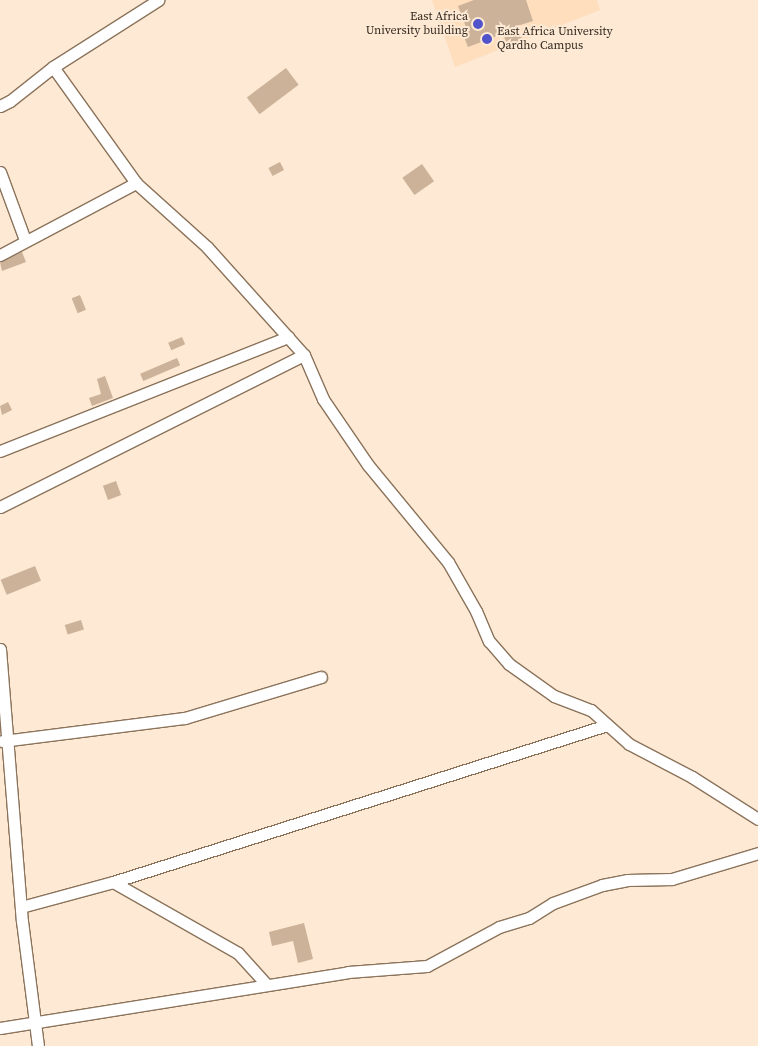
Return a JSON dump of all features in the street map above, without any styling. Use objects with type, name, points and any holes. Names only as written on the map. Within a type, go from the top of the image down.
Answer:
[{"type":"street","points":[[0,106],[10,101],[52,67],[158,0]]},
{"type":"street","points":[[52,67],[136,183],[207,247],[304,355],[317,388],[368,465],[448,562],[476,611],[489,641],[510,664],[554,696],[591,710],[629,744],[692,777],[758,820]]},
{"type":"street","points":[[0,172],[25,240]]},
{"type":"street","points":[[0,255],[25,240],[136,183]]},
{"type":"street","points":[[0,451],[288,337]]},
{"type":"street","points":[[0,507],[304,355]]},
{"type":"street","points":[[0,649],[4,740],[21,907],[38,1046]]},
{"type":"street","points":[[4,740],[185,718],[321,677]]},
{"type":"street","points":[[21,907],[113,882],[607,725]]},
{"type":"street","points":[[0,1028],[348,972],[426,966],[499,927],[529,918],[552,903],[602,886],[627,880],[672,878],[758,853]]},
{"type":"street","points":[[113,882],[238,953],[267,986]]},
{"type":"shaded area","name":"East Africa University Qardho Campus","points":[[432,0],[597,0],[600,10],[455,67]]},
{"type":"building","points":[[474,0],[526,0],[533,21],[517,26],[524,43],[509,49],[503,34],[468,47],[461,29],[466,27],[458,6]]},
{"type":"building","points":[[286,68],[299,85],[260,114],[247,97]]},
{"type":"building","points":[[280,162],[284,170],[273,176],[268,168]]},
{"type":"building","points":[[422,164],[434,181],[414,195],[402,178]]},
{"type":"building","points":[[22,252],[26,262],[2,271],[0,262]]},
{"type":"building","points":[[80,295],[86,310],[78,313],[72,298]]},
{"type":"building","points":[[182,337],[185,344],[171,350],[168,343]]},
{"type":"building","points":[[177,358],[180,365],[143,381],[140,374]]},
{"type":"building","points":[[105,376],[113,398],[92,406],[89,398],[101,394],[97,379]]},
{"type":"building","points":[[8,402],[12,410],[2,415],[0,406]]},
{"type":"building","points":[[116,481],[121,495],[108,500],[103,486]]},
{"type":"building","points":[[35,566],[41,581],[7,595],[1,580]]},
{"type":"building","points":[[81,620],[84,630],[68,635],[65,625]]},
{"type":"building","points":[[304,923],[313,959],[298,963],[293,941],[272,946],[269,932]]},
{"type":"place","name":"East Africa University building","points":[[478,24]]},
{"type":"place","name":"East Africa University Qardho Campus","points":[[487,39]]}]
